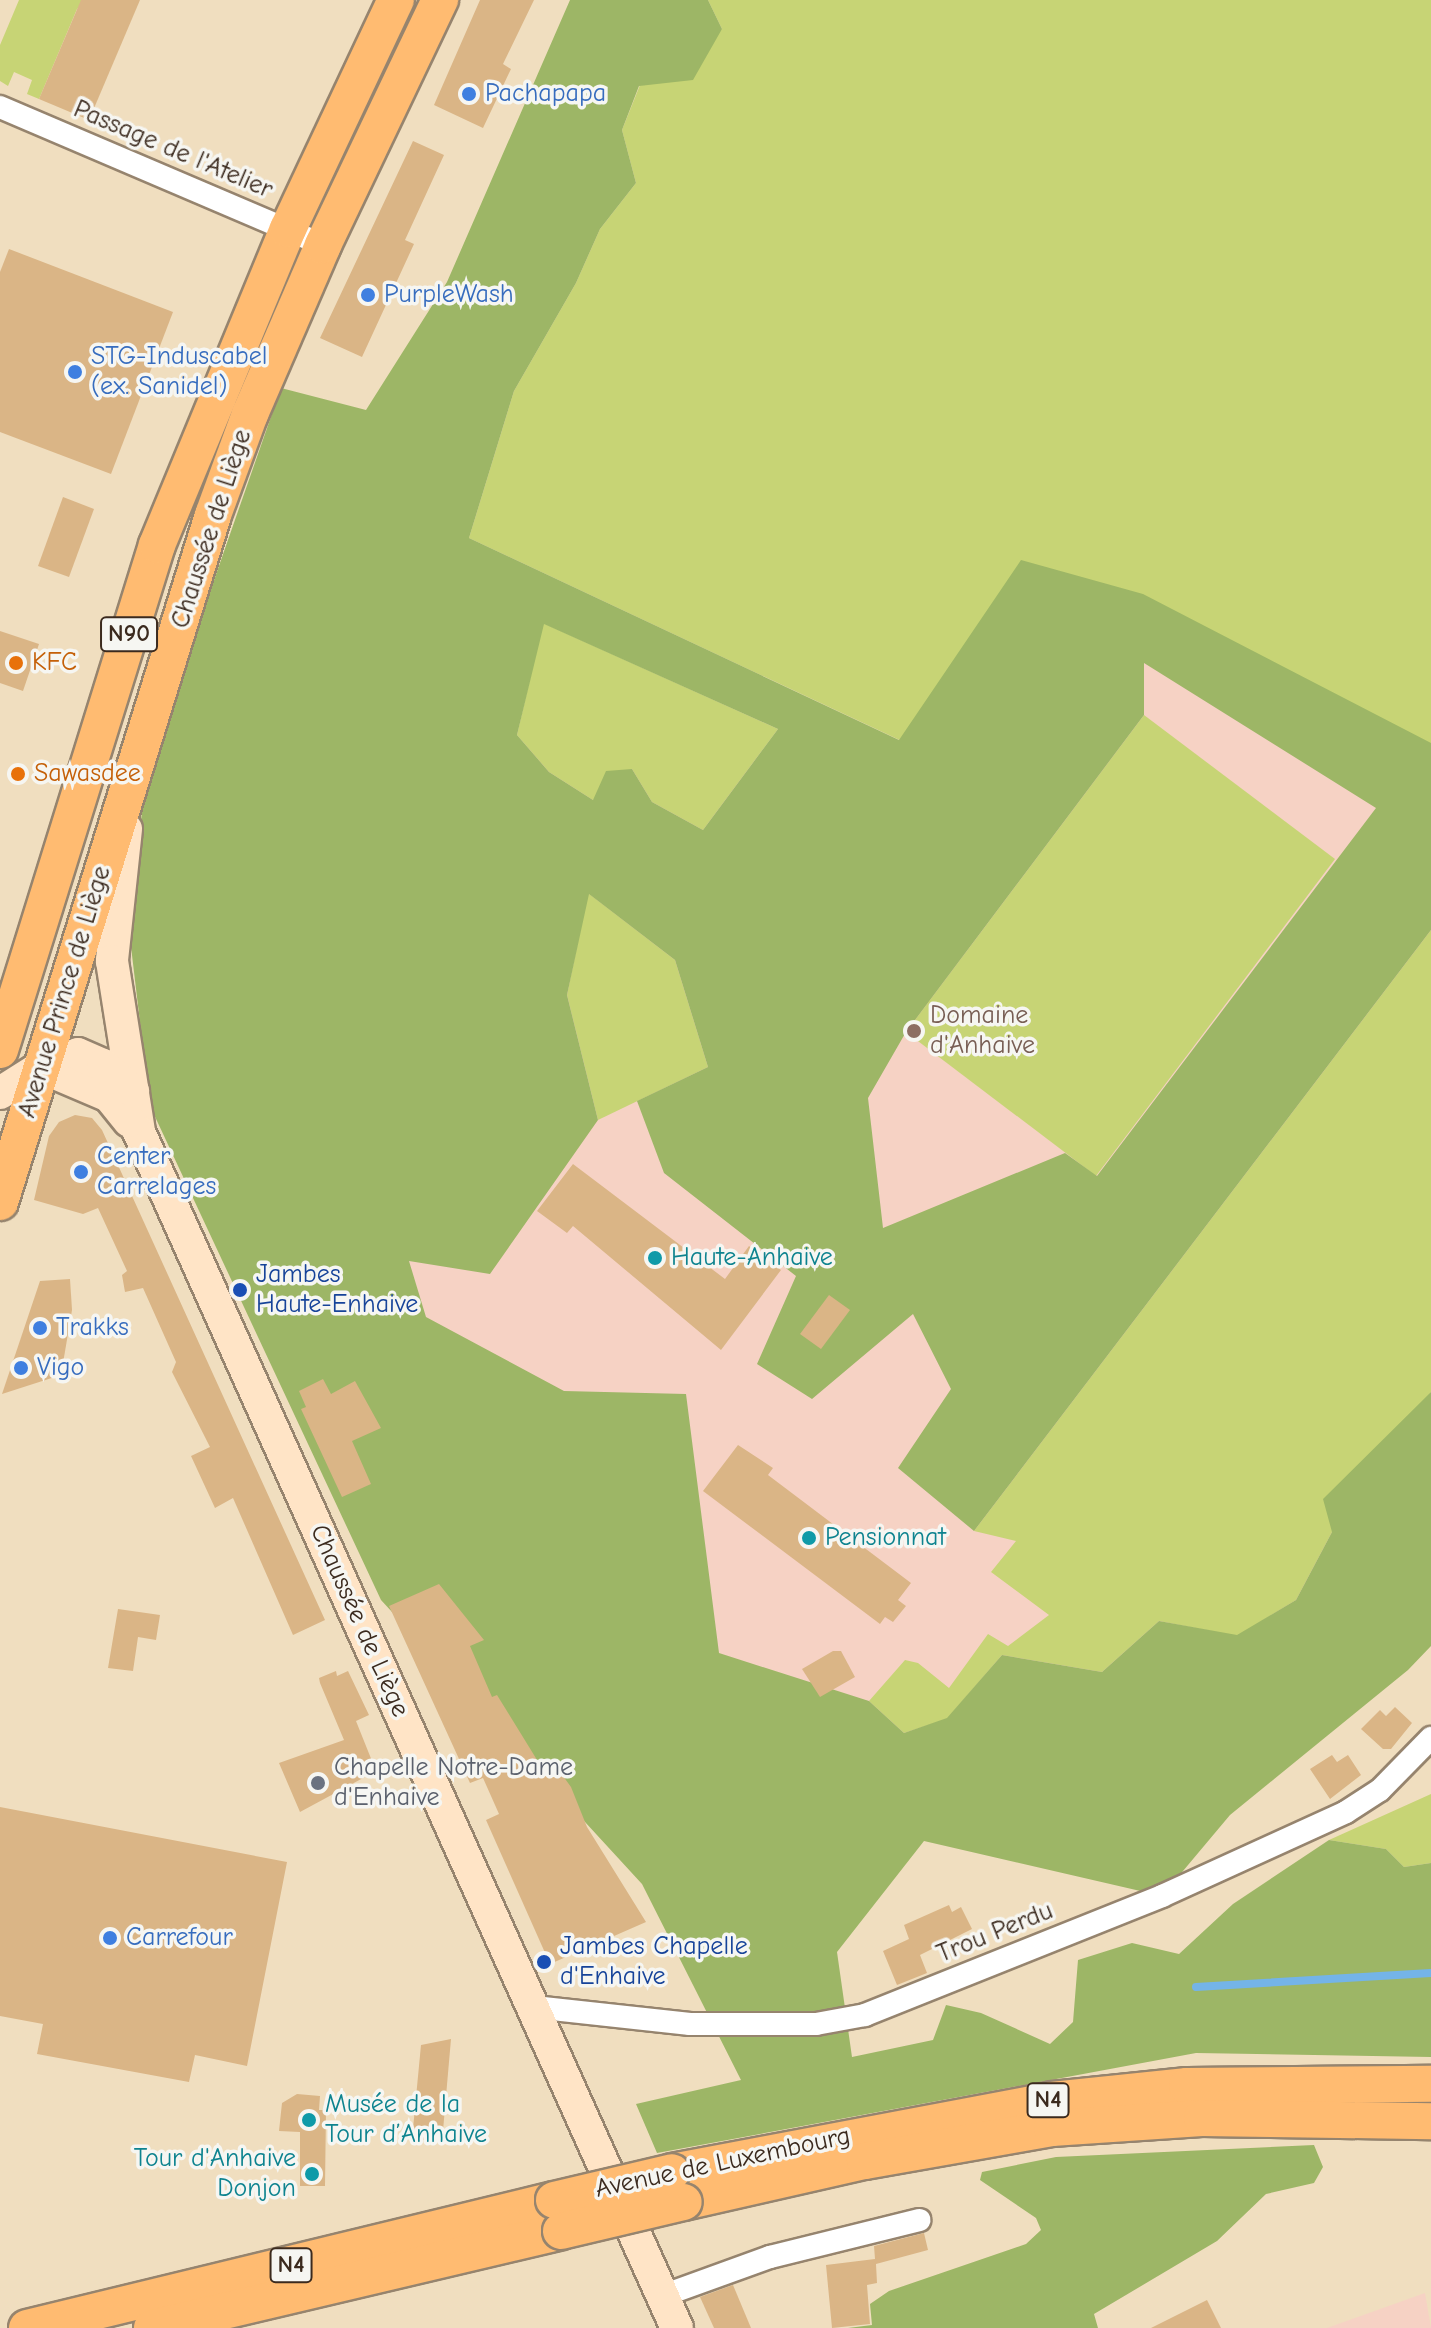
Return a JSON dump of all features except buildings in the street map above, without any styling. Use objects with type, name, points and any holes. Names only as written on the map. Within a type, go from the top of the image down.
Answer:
[{"type":"main road","name":"Chaussée de Liège","points":[[0,1050],[157,545],[288,229],[396,0]]},
{"type":"main road","name":"Chaussée de Liège","points":[[131,781],[213,515],[323,245],[440,0]]},
{"type":"main road","name":"Avenue Prince de Liège","points":[[0,1202],[131,781]]},
{"type":"main road","name":"Avenue de Luxembourg","points":[[27,2328],[558,2216],[1052,2100],[1187,2086],[1431,2084]]},
{"type":"main road","name":"Avenue de Luxembourg","points":[[678,2187],[865,2161],[1052,2128],[1202,2118],[1431,2121]]},
{"type":"main road","name":"Avenue de Luxembourg","points":[[152,2328],[558,2216]]},
{"type":"street","name":"Passage de l'Atelier","points":[[0,107],[323,245]]},
{"type":"street","name":"Chaussée de Liège","points":[[131,781],[112,961],[139,1132]]},
{"type":"street","points":[[0,1093],[41,1067],[78,1054],[103,1065],[133,1091]]},
{"type":"street","name":"Chaussée de Liège","points":[[41,1067],[109,1096],[139,1132],[677,2328]]},
{"type":"street","name":"Trou Perdu","points":[[534,2007],[690,2024],[816,2024],[865,2015],[1162,1896],[1346,1812],[1380,1790],[1431,1738]]},
{"type":"street","points":[[662,2296],[770,2257],[920,2220]]},
{"type":"shaded area","name":"Domaine d'Anhaive","points":[[1031,591],[1431,777],[1431,1532],[924,1840],[583,1528],[312,1217],[565,656],[921,844]]},
{"type":"shaded area","points":[[1425,2293],[1431,2328],[1327,2328]]},
{"type":"green space","points":[[19,0],[87,0],[77,9],[39,99],[27,94],[32,80],[14,72],[8,86],[0,81],[0,45]]},
{"type":"green space","points":[[570,0],[708,0],[722,29],[693,80],[639,86],[622,130],[636,183],[600,229],[576,283],[514,391],[469,538],[899,740],[1021,560],[1143,594],[1431,743],[1431,930],[974,1531],[898,1468],[951,1389],[913,1314],[812,1399],[757,1364],[796,1276],[664,1173],[637,1101],[708,1067],[675,960],[589,894],[567,995],[598,1120],[490,1274],[409,1261],[426,1317],[564,1391],[686,1394],[719,1653],[869,1701],[904,1733],[947,1718],[1002,1655],[1102,1672],[1159,1621],[1237,1635],[1296,1600],[1332,1532],[1323,1499],[1431,1392],[1431,1646],[1408,1670],[1230,1815],[1162,1896],[924,1841],[837,1952],[852,2057],[933,2040],[946,2005],[981,2013],[1050,2044],[1073,2022],[1078,1960],[1132,1943],[1179,1954],[1233,1904],[1329,1840],[1386,1849],[1404,1867],[1431,1863],[1431,2057],[1196,2053],[657,2153],[636,2104],[741,2080],[642,1884],[381,1600],[150,1106],[129,930],[146,775],[281,388],[366,410],[447,282]],"holes":[[[544,624],[778,729],[703,830],[652,802],[632,769],[606,771],[593,800],[549,772],[517,735]],[[1144,663],[1376,808],[1097,1176],[1065,1153],[883,1228],[868,1098],[906,1032],[1144,715]]]},
{"type":"green space","points":[[708,0],[1431,0],[1431,755],[1040,573],[938,758],[469,538],[514,391],[576,283],[600,229],[636,183],[622,130],[640,85],[722,29]]},
{"type":"green space","points":[[543,623],[778,729],[703,830],[652,802],[632,769],[593,800],[549,772],[517,735]]},
{"type":"green space","points":[[1144,715],[1335,859],[1096,1176],[906,1032]]},
{"type":"green space","points":[[588,893],[675,960],[708,1067],[598,1120],[567,995]]},
{"type":"green space","points":[[1431,930],[1431,1392],[1332,1532],[1296,1600],[1237,1636],[1159,1621],[1102,1672],[1002,1655],[947,1719],[904,1733],[869,1701],[905,1660],[918,1663],[949,1688],[988,1634],[1008,1646],[1049,1615],[991,1572],[1016,1541],[974,1531]]},
{"type":"green space","points":[[1431,1794],[1431,1863],[1404,1867],[1386,1849],[1329,1840]]},
{"type":"green space","points":[[1314,2145],[1323,2167],[1314,2183],[1266,2194],[1217,2241],[1094,2314],[1098,2328],[848,2328],[872,2325],[870,2304],[889,2291],[1026,2244],[1041,2230],[1036,2218],[980,2180],[982,2172],[1056,2157]]},
{"type":"waterway","points":[[1196,1987],[1431,1973]]},
{"type":"place","name":"Pachapapa","points":[[469,94]]},
{"type":"place","name":"PurpleWash","points":[[368,295]]},
{"type":"place","name":"STG-Induscabel (ex. Sanidel)","points":[[75,372]]},
{"type":"place","name":"KFC","points":[[16,663]]},
{"type":"place","name":"Sawasdee","points":[[18,774]]},
{"type":"place","name":"Domaine d'Anhaive","points":[[914,1031]]},
{"type":"place","name":"Center Carrelages","points":[[81,1172]]},
{"type":"place","name":"Haute-Anhaive","points":[[655,1258]]},
{"type":"place","name":"Jambes Haute-Enhaive","points":[[240,1290]]},
{"type":"place","name":"Trakks","points":[[40,1328]]},
{"type":"place","name":"Vigo","points":[[21,1368]]},
{"type":"place","name":"Pensionnat","points":[[809,1538]]},
{"type":"place","name":"Chapelle Notre-Dame d'Enhaive","points":[[318,1783]]},
{"type":"place","name":"Carrefour","points":[[110,1938]]},
{"type":"place","name":"Jambes Chapelle d'Enhaive","points":[[544,1962]]},
{"type":"place","name":"Musée de la Tour d’Anhaive","points":[[309,2120]]},
{"type":"place","name":"Tour d'Anhaive Donjon","points":[[312,2174]]}]
